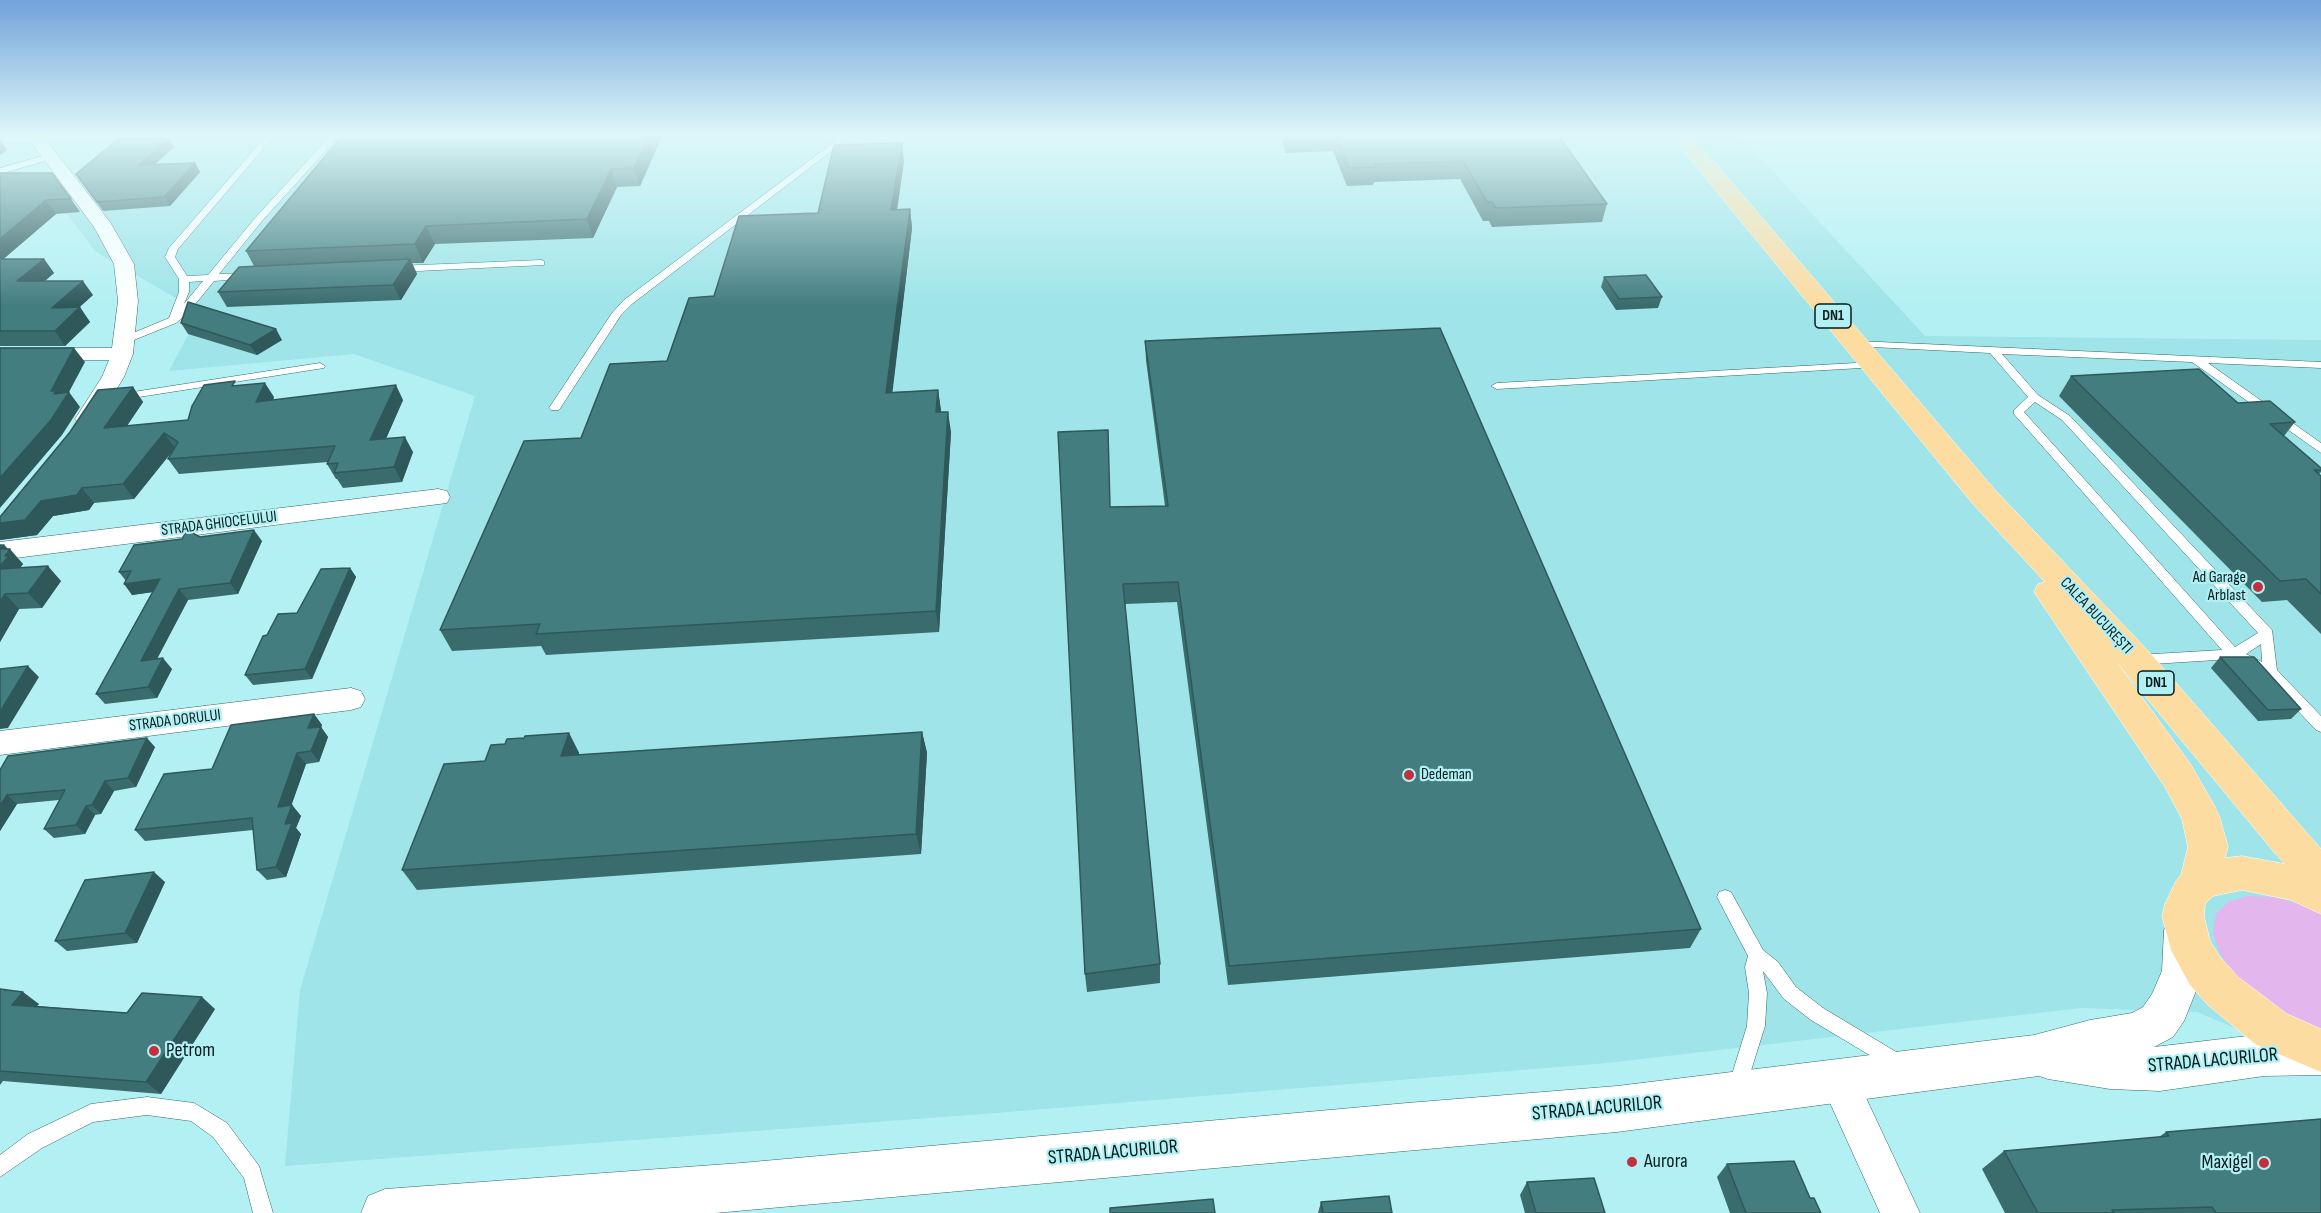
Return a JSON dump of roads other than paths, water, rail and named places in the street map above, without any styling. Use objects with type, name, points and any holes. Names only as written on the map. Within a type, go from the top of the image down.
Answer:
[{"type":"main road","name":"CALEA BUCUREȘTI","points":[[1729,193],[1984,497],[2137,660],[2321,876]]},
{"type":"main road","name":"CALEA BUCUREȘTI","points":[[1984,497],[2184,787],[2201,818],[2208,847],[2199,884],[2190,893],[2185,903],[2184,930],[2192,950],[2205,971],[2223,991],[2271,1029],[2321,1053]]},
{"type":"main road","points":[[2199,884],[2218,876],[2242,873],[2270,877],[2301,886],[2321,896]]},
{"type":"street","points":[[77,193],[103,226],[124,264],[128,301],[124,347],[113,377],[77,433]]},
{"type":"street","points":[[0,354],[124,347]]},
{"type":"street","name":"STRADA GHIOCELULUI","points":[[0,550],[438,497]]},
{"type":"street","name":"STRADA DORULUI","points":[[0,743],[351,699]]},
{"type":"street","name":"STRADA LACURILOR","points":[[385,1213],[739,1200],[1407,1126],[1617,1109],[2034,1056],[2090,1041],[2137,1033],[2157,1022],[2169,1007],[2183,971],[2184,930]]},
{"type":"street","name":"STRADA LACURILOR","points":[[2034,1056],[2109,1067],[2160,1069],[2264,1054],[2321,1053]]},
{"type":"street","points":[[1839,1081],[1900,1213]]},
{"type":"lane","points":[[172,321],[184,292],[184,279],[170,257],[174,248],[221,193]]},
{"type":"lane","points":[[124,347],[172,321],[184,311],[283,193]]},
{"type":"lane","points":[[555,408],[617,313],[628,302],[772,193]]},
{"type":"lane","points":[[388,270],[541,263]]},
{"type":"lane","points":[[184,279],[258,276]]},
{"type":"lane","points":[[1857,344],[2321,364]]},
{"type":"lane","points":[[1994,350],[2034,397],[2066,418],[2267,634],[2270,672]]},
{"type":"lane","points":[[2194,359],[2321,449]]},
{"type":"lane","points":[[1497,386],[1874,365]]},
{"type":"lane","points":[[99,400],[320,366]]},
{"type":"lane","points":[[2034,397],[2018,412],[2234,654],[2270,672],[2321,726]]},
{"type":"lane","points":[[2137,660],[2234,654],[2267,634]]},
{"type":"lane","points":[[1725,897],[1757,955],[1772,968],[1785,987],[1803,1005],[1914,1072]]},
{"type":"lane","points":[[1734,1094],[1756,1026],[1758,993],[1754,967],[1757,955]]},
{"type":"lane","points":[[0,1167],[35,1141],[91,1113],[147,1106],[194,1112],[220,1130],[252,1173],[263,1213]]},
{"type":"place","name":"Ad Garage Arblast","points":[[2258,587]]},
{"type":"place","name":"Dedeman","points":[[1409,775]]},
{"type":"place","name":"Petrom","points":[[154,1051]]},
{"type":"place","name":"Aurora","points":[[1632,1162]]},
{"type":"place","name":"Maxigel","points":[[2264,1163]]}]
